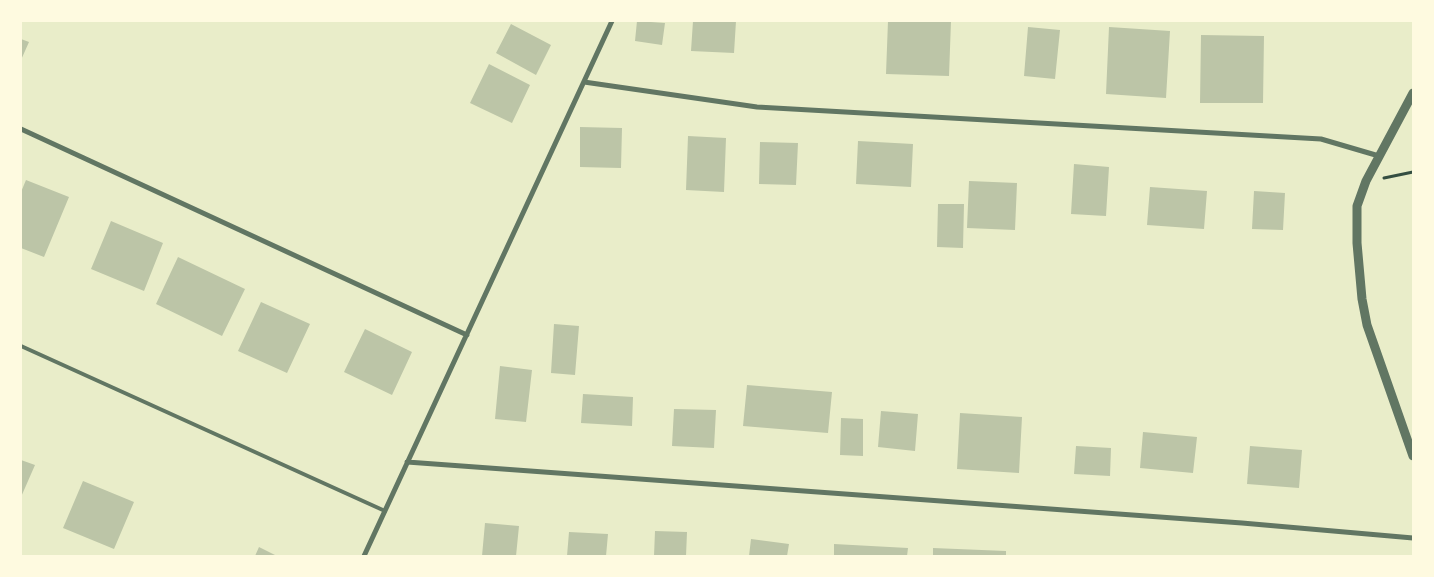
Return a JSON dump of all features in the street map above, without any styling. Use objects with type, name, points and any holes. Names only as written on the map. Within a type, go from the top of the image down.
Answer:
[{"type":"street","points":[[364,556],[612,21]]},
{"type":"street","points":[[584,82],[757,107],[1321,139],[1379,156]]},
{"type":"street","points":[[1413,93],[1366,181],[1357,206],[1357,243],[1362,299],[1367,325],[1413,456]]},
{"type":"street","points":[[21,129],[467,335]]},
{"type":"street","points":[[408,462],[1232,522],[1413,538]]},
{"type":"lane","points":[[21,346],[385,511]]},
{"type":"path","points":[[1366,181],[1413,172]]},
{"type":"building","points":[[637,21],[665,23],[662,45],[635,41]]},
{"type":"building","points":[[693,21],[736,21],[734,53],[691,51]]},
{"type":"building","points":[[888,21],[951,21],[949,76],[886,74]]},
{"type":"building","points":[[511,24],[551,45],[536,75],[496,53]]},
{"type":"building","points":[[1028,27],[1060,30],[1055,79],[1024,76]]},
{"type":"building","points":[[1109,27],[1170,31],[1166,98],[1106,94]]},
{"type":"building","points":[[1201,35],[1264,36],[1263,103],[1200,103]]},
{"type":"building","points":[[21,39],[29,42],[21,60]]},
{"type":"building","points":[[489,64],[530,85],[512,123],[470,103]]},
{"type":"building","points":[[580,127],[622,128],[621,168],[580,167]]},
{"type":"building","points":[[688,136],[726,138],[724,192],[686,190]]},
{"type":"building","points":[[858,141],[913,144],[911,187],[856,184]]},
{"type":"building","points":[[760,142],[798,143],[796,185],[759,184]]},
{"type":"building","points":[[1074,164],[1109,167],[1106,216],[1071,214]]},
{"type":"building","points":[[26,180],[69,197],[44,257],[21,248],[21,192]]},
{"type":"building","points":[[969,181],[1017,183],[1015,230],[967,228]]},
{"type":"building","points":[[1150,187],[1207,191],[1204,229],[1147,225]]},
{"type":"building","points":[[1254,191],[1285,193],[1283,230],[1252,229]]},
{"type":"building","points":[[938,204],[964,204],[963,248],[937,247]]},
{"type":"building","points":[[111,221],[163,243],[144,291],[91,269]]},
{"type":"building","points":[[178,257],[245,289],[222,336],[156,304]]},
{"type":"building","points":[[261,302],[310,324],[287,373],[238,351]]},
{"type":"building","points":[[554,324],[579,326],[575,375],[551,373]]},
{"type":"building","points":[[365,329],[412,352],[392,395],[344,372]]},
{"type":"building","points":[[500,366],[532,370],[526,422],[495,419]]},
{"type":"building","points":[[747,385],[832,392],[828,433],[743,426]]},
{"type":"building","points":[[583,394],[633,397],[632,426],[581,423]]},
{"type":"building","points":[[674,409],[716,410],[714,448],[672,446]]},
{"type":"building","points":[[881,411],[918,414],[915,451],[878,447]]},
{"type":"building","points":[[960,413],[1022,417],[1019,473],[957,469]]},
{"type":"building","points":[[841,418],[863,419],[863,456],[840,455]]},
{"type":"building","points":[[1143,432],[1197,437],[1193,473],[1140,468]]},
{"type":"building","points":[[1076,446],[1111,448],[1110,476],[1074,474]]},
{"type":"building","points":[[1250,446],[1302,450],[1299,488],[1247,484]]},
{"type":"building","points":[[21,460],[35,465],[21,497]]},
{"type":"building","points":[[83,481],[134,502],[114,549],[63,528]]},
{"type":"building","points":[[485,523],[519,526],[516,556],[482,556]]},
{"type":"building","points":[[655,531],[687,532],[686,556],[654,556]]},
{"type":"building","points":[[569,532],[608,534],[606,556],[567,556]]},
{"type":"building","points":[[751,539],[789,544],[787,556],[749,556]]},
{"type":"building","points":[[834,544],[908,548],[907,556],[834,556]]},
{"type":"building","points":[[259,547],[277,556],[255,556]]},
{"type":"building","points":[[933,548],[1006,551],[1006,556],[933,556]]}]
